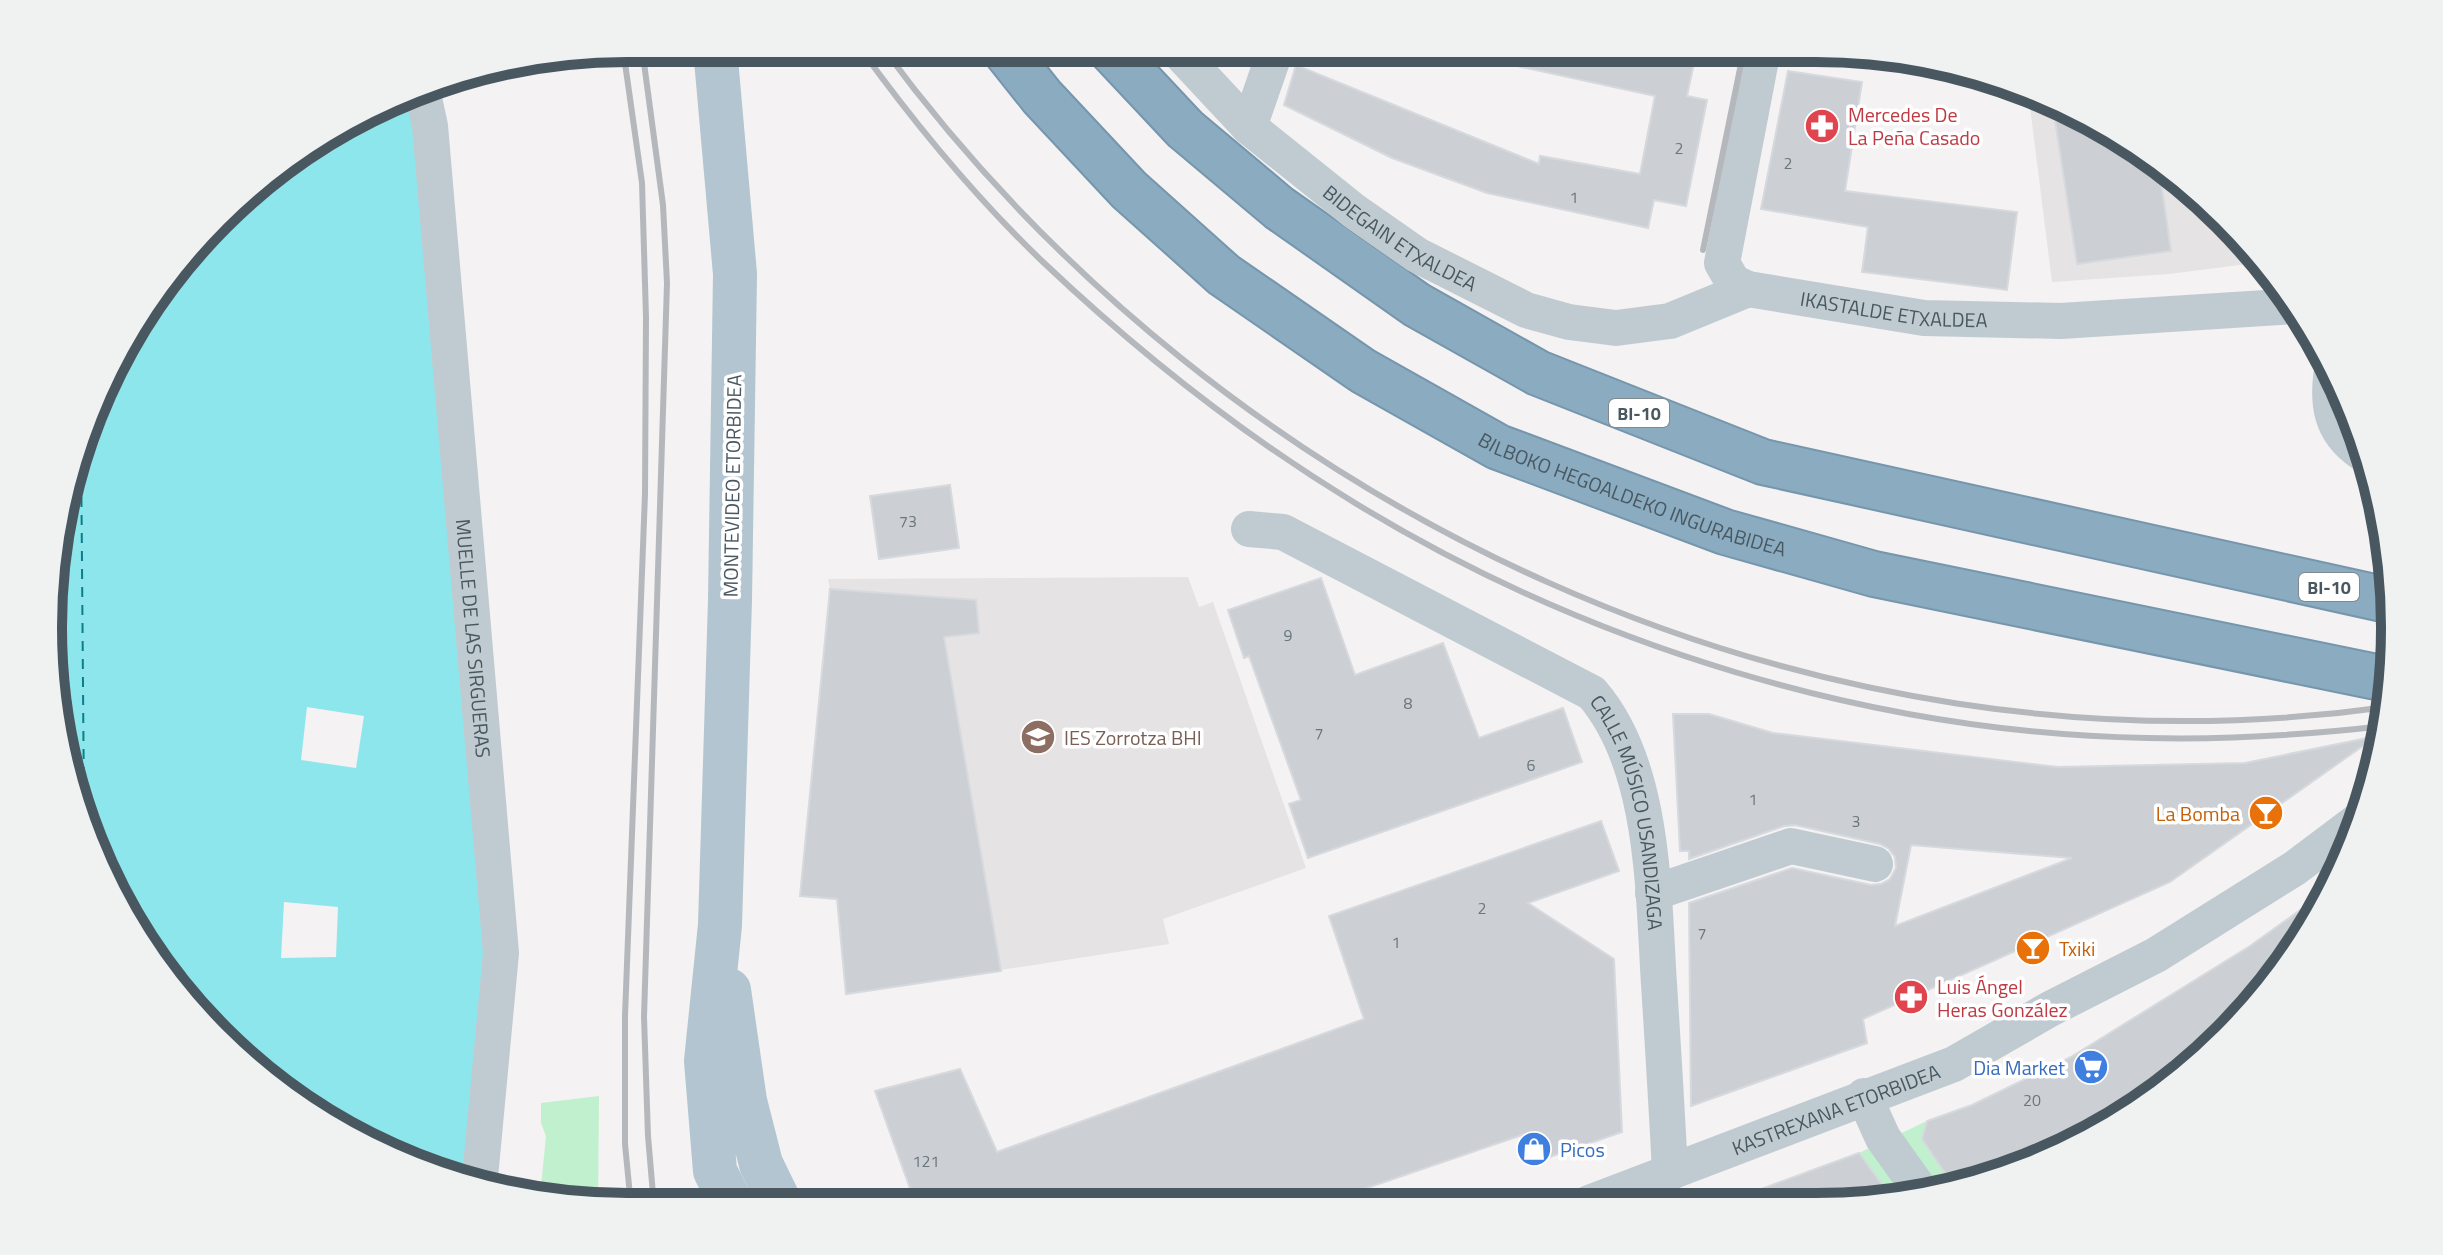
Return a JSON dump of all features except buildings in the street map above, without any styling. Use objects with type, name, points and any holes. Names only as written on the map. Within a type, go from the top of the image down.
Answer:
[{"type":"highway","name":"BILBOKO HEGOALDEKO INGURABIDEA","points":[[1014,62],[1042,97],[1129,190],[1224,275],[1363,371],[1498,447],[1725,532],[1874,574],[2379,678]]},
{"type":"highway","name":"BI-10","points":[[1122,62],[1185,129],[1279,208],[1417,305],[1538,373],[1763,462],[2380,598]]},
{"type":"main road","name":"MONTEVIDEO ETORBIDEA","points":[[716,62],[735,274],[730,600],[720,925],[706,1061],[715,1171],[726,1193]]},
{"type":"main road","name":"MONTEVIDEO ETORBIDEA","points":[[720,925],[745,1101],[761,1164],[775,1193]]},
{"type":"street","name":"BIDEGAIN ETXALDEA","points":[[1188,62],[1249,127],[1354,211],[1417,255],[1526,310],[1569,322],[1616,328],[1670,321],[1748,289]]},
{"type":"street","points":[[1249,127],[1272,62]]},
{"type":"street","points":[[1748,289],[1733,282],[1722,263],[1761,62]]},
{"type":"street","name":"MUELLE DE LAS SIRGUERAS","points":[[424,100],[431,141],[501,953],[480,1174]]},
{"type":"street","name":"IKASTALDE ETXALDEA","points":[[1748,289],[1924,318],[2061,321],[2282,307]]},
{"type":"street","points":[[2330,392],[2337,426],[2344,440],[2350,445]]},
{"type":"street","name":"CALLE MÚSICO USANDIZAGA","points":[[1249,529],[1283,532],[1592,693],[1608,711],[1632,768],[1651,847],[1670,1173]]},
{"type":"street","points":[[1653,893],[1791,846],[1875,864]]},
{"type":"street","name":"KASTREXANA ETORBIDEA","points":[[1616,1193],[1954,1064],[2050,1009],[2156,955],[2295,868],[2334,854]]},
{"type":"street","points":[[1864,1096],[1883,1138],[1916,1184]]},
{"type":"shaded area","points":[[2030,104],[2066,120],[2130,157],[2188,202],[2248,264],[2169,274],[2052,282]]},
{"type":"shaded area","name":"IES Zorrotza BHI","points":[[1188,577],[1199,607],[1213,602],[1306,868],[1163,919],[1169,944],[846,994],[837,900],[800,896],[830,589],[828,579]]},
{"type":"green space","points":[[599,1096],[598,1192],[541,1186],[546,1136],[541,1123],[541,1103]]},
{"type":"green space","points":[[1927,1121],[1922,1139],[1948,1177],[1885,1188],[1859,1153]]},
{"type":"water","points":[[410,105],[416,131],[484,951],[465,1169],[377,1135],[313,1098],[255,1053],[179,972],[138,910],[105,844],[81,774],[63,664],[63,591],[81,481],[120,377],[157,313],[202,255],[283,179],[345,138]]},
{"type":"pier","points":[[307,707],[364,716],[356,768],[301,760]]},
{"type":"pier","points":[[284,902],[338,907],[336,957],[281,958]]},
{"type":"ferry route","points":[[81,480],[84,783]]},
{"type":"railway","points":[[625,62],[642,183],[646,317],[645,494],[625,1016],[625,1144],[630,1193]]},
{"type":"railway","points":[[644,62],[663,205],[667,283],[644,1017],[653,1193]]},
{"type":"railway","points":[[870,62],[924,132],[993,212],[1043,262],[1154,360],[1232,421],[1313,477],[1445,554],[1539,599],[1636,639],[1736,672],[1837,699],[1940,719],[2044,732],[2147,738],[2266,736],[2372,727]]},
{"type":"railway","points":[[895,62],[1022,213],[1181,358],[1357,482],[1547,582],[1748,656],[1957,703],[2171,721],[2375,708]]},
{"type":"railway","points":[[1703,250],[1741,62]]},
{"type":"place","name":"Mercedes De La Peña Casado","points":[[1822,126]]},
{"type":"place","name":"IES Zorrotza BHI","points":[[1038,737]]},
{"type":"place","name":"La Bomba","points":[[2266,813]]},
{"type":"place","name":"Txiki","points":[[2033,948]]},
{"type":"place","name":"Luis Ángel Heras González","points":[[1911,997]]},
{"type":"place","name":"Dia Market","points":[[2091,1067]]},
{"type":"place","name":"Picos","points":[[1534,1149]]}]
